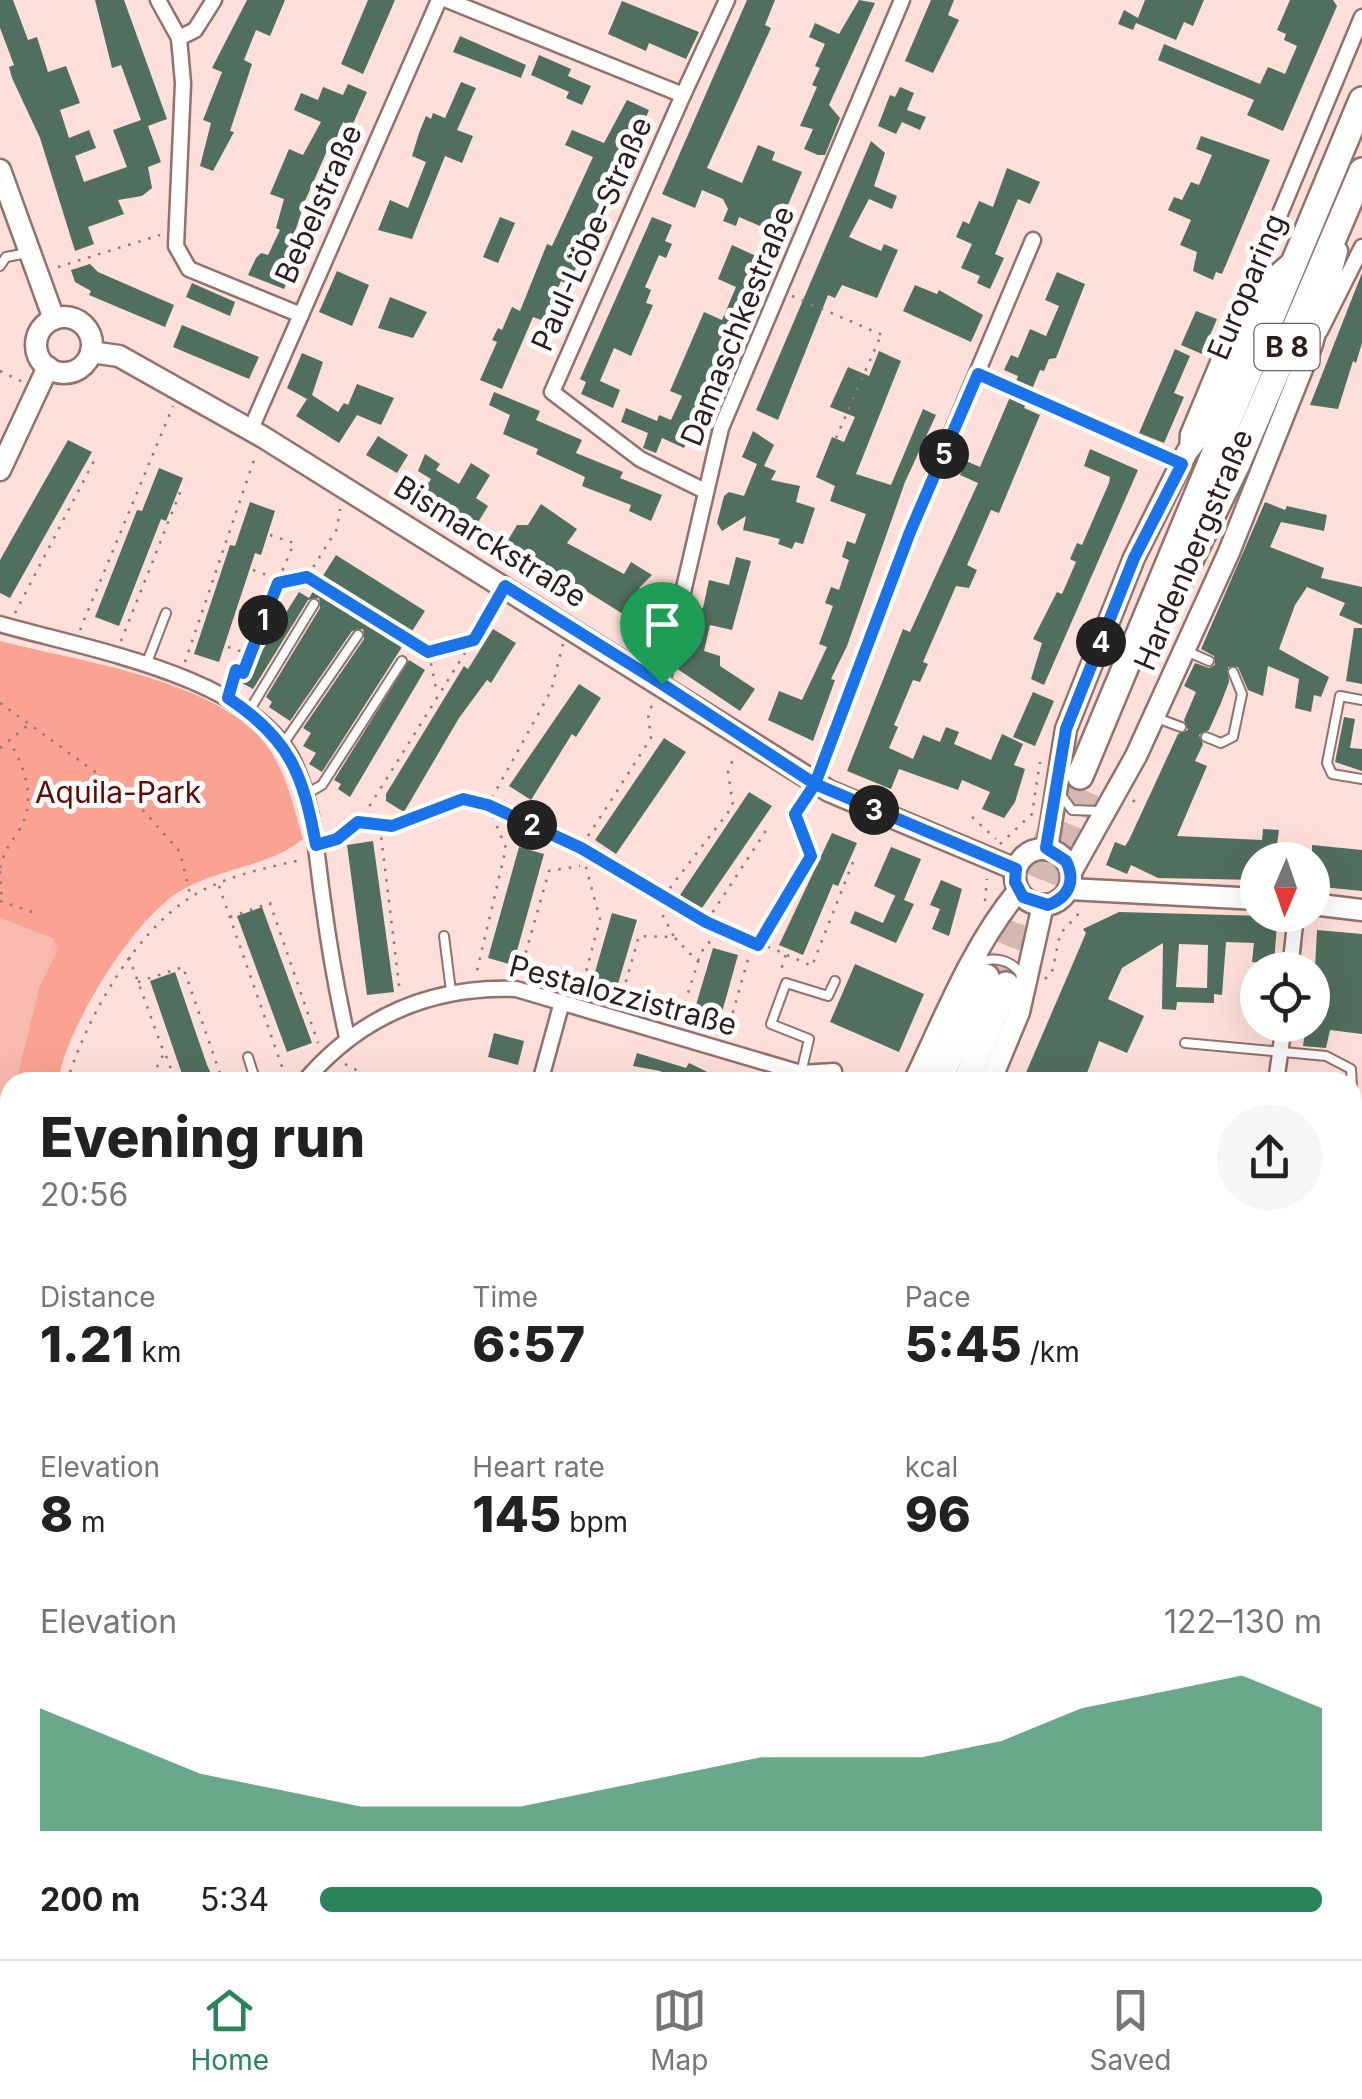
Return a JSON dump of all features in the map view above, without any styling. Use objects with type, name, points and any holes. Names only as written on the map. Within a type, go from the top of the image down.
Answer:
[{"type":"highway","name":"Europaring","points":[[1078,784],[1232,419],[1291,263],[1362,100]]},
{"type":"highway","name":"Europaring","points":[[1078,784],[1238,464],[1362,171]]},
{"type":"highway","points":[[945,1072],[1004,981]]},
{"type":"highway","points":[[970,1072],[1004,981]]},
{"type":"main road","points":[[0,170],[31,264],[54,318]]},
{"type":"main road","name":"Europaring","points":[[1312,344],[1337,258],[1336,231]]},
{"type":"main road","points":[[1046,848],[1078,784],[1066,729],[1134,558],[1198,438],[1269,282],[1291,263]]},
{"type":"main road","points":[[54,318],[78,320],[88,328],[91,352],[74,371],[48,368],[36,346],[44,325],[54,318]]},
{"type":"main road","name":"Hardenbergstraße","points":[[1070,880],[1154,717],[1229,552],[1312,344]]},
{"type":"main road","name":"Bismarckstraße","points":[[91,352],[120,356],[250,430],[568,625],[815,784],[996,852],[1017,880]]},
{"type":"main road","points":[[0,470],[48,368]]},
{"type":"main road","points":[[991,1072],[1004,981],[997,916],[1029,852],[1046,848],[1061,855],[1070,880],[1092,893],[1240,897]]},
{"type":"main road","points":[[1017,880],[1030,902],[1043,905],[1060,900],[1070,880]]},
{"type":"main road","points":[[923,1072],[1004,981],[1034,931],[1043,905]]},
{"type":"main road","points":[[1330,906],[1362,910]]},
{"type":"street","points":[[158,0],[180,38],[183,83],[176,230],[179,257],[188,269],[300,315]]},
{"type":"street","points":[[180,38],[207,17],[214,0]]},
{"type":"street","name":"Bebelstraße","points":[[250,430],[439,0]]},
{"type":"street","name":"Paul-Löbe-Straße","points":[[447,0],[683,95]]},
{"type":"street","name":"Paul-Löbe-Straße","points":[[705,491],[640,459],[552,392],[727,0]]},
{"type":"street","name":"Damaschkestraße","points":[[662,684],[721,428],[902,0]]},
{"type":"street","points":[[1184,458],[1188,434],[1362,17]]},
{"type":"street","points":[[815,784],[910,532],[1032,240]]},
{"type":"street","name":"Hardenbergstraße","points":[[1312,344],[1362,247]]},
{"type":"street","points":[[5,625],[180,678],[228,698],[283,744],[305,795],[347,1037]]},
{"type":"street","name":"Pestalozzistraße","points":[[312,1072],[347,1037],[402,1009],[474,988],[516,989],[798,1072]]},
{"type":"street","points":[[544,1072],[570,1004]]},
{"type":"street","points":[[1277,1072],[1282,1042]]},
{"type":"street","name":"Pestalozzistraße","points":[[818,1072],[834,1071]]},
{"type":"lane","points":[[0,266],[6,256],[31,264]]},
{"type":"lane","points":[[248,712],[314,604]]},
{"type":"lane","points":[[146,667],[166,614]]},
{"type":"lane","points":[[283,744],[358,635]]},
{"type":"lane","points":[[1184,651],[1209,661]]},
{"type":"lane","points":[[305,795],[322,784],[402,662]]},
{"type":"lane","points":[[1206,737],[1220,743],[1233,737],[1242,694],[1240,679],[1233,672]]},
{"type":"lane","points":[[1362,700],[1340,696],[1327,763],[1332,774],[1362,779]]},
{"type":"lane","points":[[1154,717],[1181,727]]},
{"type":"lane","points":[[1078,784],[1064,804],[1079,812],[1095,812],[1110,804]]},
{"type":"lane","points":[[444,936],[451,992]]},
{"type":"lane","points":[[801,1072],[809,1039],[771,1024],[786,982],[828,996],[834,981]]},
{"type":"lane","points":[[1185,1043],[1342,1061],[1351,1072]]},
{"type":"lane","points":[[248,1057],[253,1072]]},
{"type":"path","points":[[31,264],[176,230]]},
{"type":"path","points":[[780,292],[884,336],[836,438]]},
{"type":"path","points":[[0,371],[36,392]]},
{"type":"path","points":[[978,374],[1184,458]]},
{"type":"path","points":[[73,646],[171,410]]},
{"type":"path","points":[[5,625],[94,459]]},
{"type":"path","points":[[180,678],[253,460]]},
{"type":"path","points":[[115,657],[181,490]]},
{"type":"path","points":[[307,577],[336,529],[339,513]]},
{"type":"path","points":[[228,698],[236,670],[243,673],[294,543],[270,535]]},
{"type":"path","points":[[254,570],[279,581],[307,577],[428,652],[437,694]]},
{"type":"path","points":[[72,1072],[104,998],[129,956],[190,897],[316,851],[358,822],[505,586]]},
{"type":"path","points":[[239,611],[264,618]]},
{"type":"path","points":[[488,805],[551,690],[568,625]]},
{"type":"path","points":[[428,652],[474,640]]},
{"type":"path","points":[[228,647],[250,654]]},
{"type":"path","points":[[570,1004],[600,918],[582,866],[581,848],[650,738],[648,714],[662,684]]},
{"type":"path","points":[[0,703],[134,800],[180,852],[190,897]]},
{"type":"path","points":[[0,748],[29,724]]},
{"type":"path","points":[[997,916],[985,910],[996,852],[1032,814],[1038,764],[1066,729]]},
{"type":"path","points":[[698,962],[674,937],[663,916],[663,898],[733,806],[728,771],[745,739]]},
{"type":"path","points":[[9,740],[26,772],[28,810],[5,848],[0,868],[1,901],[32,912]]},
{"type":"path","points":[[358,822],[380,825],[406,821],[450,801],[488,805],[581,848],[706,922],[758,945],[811,856],[795,814],[815,784]]},
{"type":"path","points":[[474,988],[506,848],[488,805]]},
{"type":"path","points":[[972,817],[996,852]]},
{"type":"path","points":[[380,825],[402,1009]]},
{"type":"path","points":[[706,922],[769,826]]},
{"type":"path","points":[[786,954],[812,966],[853,862]]},
{"type":"path","points":[[516,989],[550,872],[582,866]]},
{"type":"path","points":[[219,885],[284,1072]]},
{"type":"path","points":[[1004,981],[1052,972],[1060,934],[1076,922],[1092,893]]},
{"type":"path","points":[[230,917],[270,903],[325,1057],[357,1072]]},
{"type":"path","points":[[1034,931],[1060,934]]},
{"type":"path","points":[[675,1036],[705,944],[728,932]]},
{"type":"path","points":[[616,1018],[639,936],[674,937]]},
{"type":"path","points":[[722,1050],[752,943]]},
{"type":"path","points":[[129,956],[172,1072]]},
{"type":"path","points":[[138,982],[183,968],[219,1072]]},
{"type":"path","points":[[155,1072],[164,1052]]},
{"type":"green space","name":"Aquila-Park","points":[[0,641],[144,676],[182,689],[245,723],[267,746],[280,768],[303,839],[275,855],[196,883],[163,904],[105,976],[74,1033],[60,1072],[0,1072]]},
{"type":"shaded area","points":[[0,918],[53,938],[57,951],[39,988],[18,1072],[0,1072]]},
{"type":"building","points":[[0,0],[13,0],[28,40],[37,37],[48,72],[66,66],[80,103],[60,110],[69,138],[89,130],[96,148],[75,156],[84,182],[127,167],[113,130],[141,120],[121,65],[112,68],[95,0],[124,0],[167,119],[148,126],[161,162],[148,167],[152,188],[142,196],[118,200],[124,214],[88,227],[94,244],[75,251],[40,138],[12,78],[9,67],[14,65],[0,28]]},
{"type":"building","points":[[247,0],[285,0],[270,36],[256,30],[244,60],[252,64],[230,131],[234,132],[213,171],[200,166],[211,123],[203,120],[222,72],[212,68]]},
{"type":"building","points":[[368,0],[395,0],[363,74],[341,64]]},
{"type":"building","points":[[747,0],[775,0],[765,25],[771,28],[707,168],[742,183],[758,145],[775,152],[772,160],[802,172],[776,233],[739,217],[736,226],[723,221],[728,209],[723,199],[702,190],[695,208],[662,194]]},
{"type":"building","points":[[859,0],[875,3],[829,105],[840,118],[825,155],[818,155],[804,149],[813,129],[800,126],[817,87],[812,85],[820,68],[815,66],[825,44],[809,37],[815,23],[839,34]]},
{"type":"building","points":[[931,0],[954,0],[948,15],[959,20],[933,73],[905,61]]},
{"type":"building","points":[[1145,0],[1204,0],[1193,26],[1184,22],[1176,40],[1136,23],[1133,30],[1118,24],[1124,10],[1138,18]]},
{"type":"building","points":[[1290,0],[1333,0],[1337,6],[1283,131],[1247,115],[1254,100],[1158,60],[1164,44],[1260,84],[1268,67],[1285,74],[1297,46],[1284,40],[1286,34],[1277,30]]},
{"type":"building","points":[[622,1],[699,32],[686,59],[649,43],[646,51],[608,34]]},
{"type":"building","points":[[460,36],[526,65],[521,78],[453,52]]},
{"type":"building","points":[[539,55],[571,69],[568,76],[591,86],[582,105],[566,98],[569,92],[531,75]]},
{"type":"building","points":[[461,82],[476,88],[457,130],[473,136],[462,163],[445,156],[412,239],[378,230],[390,200],[408,208],[426,162],[412,156],[426,116],[431,119],[433,113],[445,118]]},
{"type":"building","points":[[348,84],[367,92],[352,126],[343,122],[305,201],[291,244],[300,247],[284,289],[248,275],[261,253],[268,255],[280,230],[276,228],[284,199],[270,194],[289,149],[303,155],[321,122],[294,110],[301,93],[318,100],[323,87],[343,95]]},
{"type":"building","points":[[900,87],[914,93],[907,110],[926,117],[920,130],[902,122],[896,134],[878,126],[890,95],[895,97]]},
{"type":"building","points":[[627,100],[649,110],[629,158],[622,155],[569,285],[561,281],[544,321],[533,317],[502,389],[480,380],[497,342],[492,340],[498,328],[502,330],[512,307],[520,311],[547,244],[552,246],[593,157],[565,145],[572,130],[604,143]]},
{"type":"building","points":[[1201,136],[1270,160],[1222,274],[1216,272],[1213,280],[1193,271],[1197,252],[1180,245],[1191,220],[1168,210],[1174,197],[1182,200],[1191,182],[1199,185],[1212,155],[1196,149]]},
{"type":"building","points":[[871,141],[885,153],[874,186],[897,196],[892,209],[869,199],[849,237],[881,251],[884,244],[898,250],[877,298],[842,285],[835,298],[828,295],[778,420],[756,410]]},
{"type":"building","points":[[1007,168],[1040,182],[1030,204],[1018,199],[995,254],[1004,258],[990,289],[977,283],[980,276],[961,268],[972,244],[956,237],[963,221],[969,224],[979,201],[993,207]]},
{"type":"building","points":[[500,217],[515,223],[498,263],[483,257]]},
{"type":"building","points":[[652,217],[672,225],[665,241],[672,244],[666,258],[659,255],[645,287],[651,290],[646,303],[653,305],[631,356],[614,348],[600,381],[620,390],[613,408],[581,394],[586,382],[580,379]]},
{"type":"building","points":[[732,245],[765,260],[684,448],[662,438],[656,453],[643,448],[648,433],[621,422],[626,408],[657,421],[659,415],[671,420],[682,396],[670,391],[704,312],[722,320],[736,287],[718,279]]},
{"type":"building","points":[[90,264],[98,272],[174,305],[165,327],[89,295],[91,291],[75,282],[71,270]]},
{"type":"building","points":[[337,271],[369,285],[352,326],[319,312]]},
{"type":"building","points":[[1057,272],[1085,284],[1056,358],[1049,359],[1044,371],[1040,370],[1024,408],[1040,415],[999,513],[991,510],[967,565],[977,570],[969,588],[956,586],[923,662],[928,664],[920,682],[913,680],[894,725],[898,727],[889,748],[913,759],[923,735],[940,742],[946,727],[959,732],[954,744],[991,760],[1002,734],[1023,744],[1014,765],[1025,769],[1015,802],[1004,818],[982,809],[990,792],[962,780],[958,790],[899,769],[891,789],[847,771],[903,629],[910,632],[978,483],[960,475],[966,461],[980,467],[1013,390],[1018,376],[1004,370],[1011,355],[1018,358],[1030,329],[1046,336],[1059,306],[1045,300]]},
{"type":"building","points":[[1362,273],[1362,343],[1338,409],[1310,405]]},
{"type":"building","points":[[192,283],[235,302],[230,316],[186,297]]},
{"type":"building","points":[[915,285],[937,294],[939,290],[983,315],[971,342],[903,311]]},
{"type":"building","points":[[390,297],[427,312],[413,338],[378,328]]},
{"type":"building","points":[[1196,311],[1217,319],[1202,354],[1181,345]]},
{"type":"building","points":[[182,325],[259,357],[249,379],[173,347]]},
{"type":"building","points":[[1175,349],[1190,356],[1174,393],[1184,397],[1164,443],[1139,433]]},
{"type":"building","points":[[879,351],[901,361],[856,474],[891,485],[923,409],[936,415],[905,482],[847,646],[831,679],[835,680],[813,741],[768,720],[779,691],[802,700],[827,647],[819,644],[833,606],[825,603],[831,587],[839,590],[849,560],[842,557],[847,541],[855,544],[866,514],[830,501],[835,486],[816,477],[832,437],[844,442],[855,417],[830,407],[848,367],[869,376]]},
{"type":"building","points":[[302,353],[323,362],[312,395],[338,412],[344,403],[348,405],[357,384],[394,398],[381,425],[357,415],[339,443],[296,416],[307,399],[287,388]]},
{"type":"building","points":[[494,392],[540,411],[536,420],[582,440],[576,453],[623,472],[620,478],[662,495],[651,521],[629,511],[631,505],[582,486],[585,477],[536,454],[538,449],[503,434],[510,415],[489,405]]},
{"type":"building","points":[[753,431],[774,445],[764,466],[776,471],[771,480],[800,486],[796,502],[815,508],[803,544],[795,542],[792,549],[778,544],[780,539],[743,530],[746,516],[722,531],[717,523],[724,496],[729,492],[744,496],[757,464],[742,457]]},
{"type":"building","points":[[378,436],[408,455],[397,473],[366,455]]},
{"type":"building","points":[[68,440],[92,452],[10,598],[0,593],[0,560]]},
{"type":"building","points":[[1090,449],[1138,470],[1044,685],[1031,679],[1042,643],[1033,639],[1057,592],[1062,594],[1076,562],[1070,559],[1077,543],[1082,545],[1109,483],[1110,477],[1084,466]]},
{"type":"building","points":[[425,454],[440,464],[436,470],[459,484],[471,463],[490,475],[476,498],[488,506],[477,524],[423,492],[431,479],[418,471]]},
{"type":"building","points":[[159,468],[183,478],[166,521],[161,519],[119,626],[95,617],[137,510],[142,511]]},
{"type":"building","points":[[250,502],[275,511],[261,555],[255,553],[219,662],[194,654],[230,545],[235,546]]},
{"type":"building","points":[[1265,502],[1285,510],[1287,506],[1327,515],[1324,531],[1281,522],[1270,547],[1324,568],[1321,578],[1362,587],[1362,625],[1339,615],[1345,603],[1307,587],[1295,605],[1279,649],[1329,677],[1321,697],[1314,695],[1311,712],[1295,708],[1299,679],[1268,666],[1263,696],[1248,690],[1238,667],[1228,667],[1229,682],[1221,703],[1209,730],[1199,735],[1203,744],[1195,761],[1207,766],[1177,836],[1262,840],[1263,829],[1279,830],[1277,842],[1240,842],[1240,880],[1158,878],[1131,865],[1127,874],[1106,865],[1115,842],[1125,846],[1129,840],[1178,734],[1188,730],[1184,720],[1196,692],[1184,686],[1195,663],[1209,668],[1215,665],[1214,656],[1201,649]]},
{"type":"building","points":[[541,504],[577,529],[567,543],[624,574],[631,562],[652,575],[639,588],[660,601],[644,627],[507,542],[517,525],[528,525]]},
{"type":"building","points":[[336,555],[425,611],[322,772],[309,764],[316,753],[303,746],[311,733],[303,728],[364,639],[363,629],[352,631],[290,721],[269,707],[272,702],[266,697],[320,608],[319,598],[308,600],[253,689],[242,683],[299,592],[309,598]]},
{"type":"building","points":[[736,557],[751,561],[732,630],[710,625],[704,651],[720,656],[720,666],[755,689],[740,711],[676,668],[691,606],[703,608],[709,580],[729,585]]},
{"type":"building","points":[[1354,628],[1362,628],[1362,684],[1346,681]]},
{"type":"building","points":[[493,629],[516,643],[491,683],[487,680],[459,718],[404,812],[386,801],[386,794],[464,666],[468,669]]},
{"type":"building","points":[[409,660],[425,670],[350,797],[338,789],[341,784],[334,780]]},
{"type":"building","points":[[579,684],[601,698],[576,737],[572,734],[531,800],[509,786]]},
{"type":"building","points":[[1033,692],[1054,701],[1035,746],[1013,737]]},
{"type":"building","points":[[1344,717],[1355,719],[1350,748],[1362,749],[1362,771],[1335,762]]},
{"type":"building","points":[[664,738],[686,752],[616,854],[595,840]]},
{"type":"building","points":[[749,792],[772,806],[702,908],[680,895]]},
{"type":"building","points":[[832,833],[857,843],[838,886],[833,884],[803,955],[779,945]]},
{"type":"building","points":[[373,841],[394,992],[367,995],[347,845]]},
{"type":"building","points":[[519,847],[544,854],[513,965],[488,958]]},
{"type":"building","points":[[891,847],[921,859],[904,900],[914,904],[896,943],[850,923],[855,911],[883,923],[895,896],[898,897],[874,886]]},
{"type":"building","points":[[1330,847],[1362,850],[1362,891],[1330,888]]},
{"type":"building","points":[[941,880],[962,889],[949,936],[932,929],[940,909],[930,905]]},
{"type":"building","points":[[262,907],[312,1043],[287,1052],[237,916]]},
{"type":"building","points":[[1119,912],[1240,915],[1240,932],[1276,932],[1275,952],[1253,952],[1254,943],[1226,942],[1222,995],[1214,994],[1214,1003],[1177,1002],[1176,1010],[1162,1009],[1163,943],[1122,968],[1108,999],[1144,1016],[1127,1053],[1099,1041],[1087,1072],[1026,1072],[1086,933],[1083,929]],"holes":[[[1179,944],[1208,945],[1207,988],[1176,987]]]},
{"type":"building","points":[[612,913],[637,920],[615,994],[591,986]]},
{"type":"building","points":[[1317,932],[1362,934],[1362,1034],[1330,1030],[1330,952],[1316,952]]},
{"type":"building","points":[[713,948],[738,955],[719,1023],[693,1015]]},
{"type":"building","points":[[855,964],[924,994],[899,1052],[830,1022]]},
{"type":"building","points":[[175,972],[210,1072],[181,1072],[150,981]]},
{"type":"building","points":[[494,1033],[524,1041],[518,1065],[488,1057]]},
{"type":"building","points":[[1304,1042],[1327,1042],[1326,1048],[1303,1046]]},
{"type":"building","points":[[637,1053],[686,1068],[689,1063],[707,1072],[662,1072],[633,1066]]},
{"type":"tunnel","points":[[986,977],[1058,812],[1080,776]]},
{"type":"tunnel","points":[[1006,985],[1093,783]]},
{"type":"route","points":[[662,684],[505,586],[474,640],[428,652],[307,577],[278,583],[243,673],[236,670],[228,698],[266,724],[283,744],[305,795],[316,845],[337,839],[358,822],[392,826],[450,801],[475,801],[581,848],[706,922],[758,945],[811,856],[795,814],[815,784],[1016,869],[1015,882],[1023,897],[1048,905],[1066,894],[1072,878],[1061,855],[1046,848],[1059,791],[1066,729],[1134,558],[1182,464],[978,374],[910,532],[815,784],[662,684]]}]
